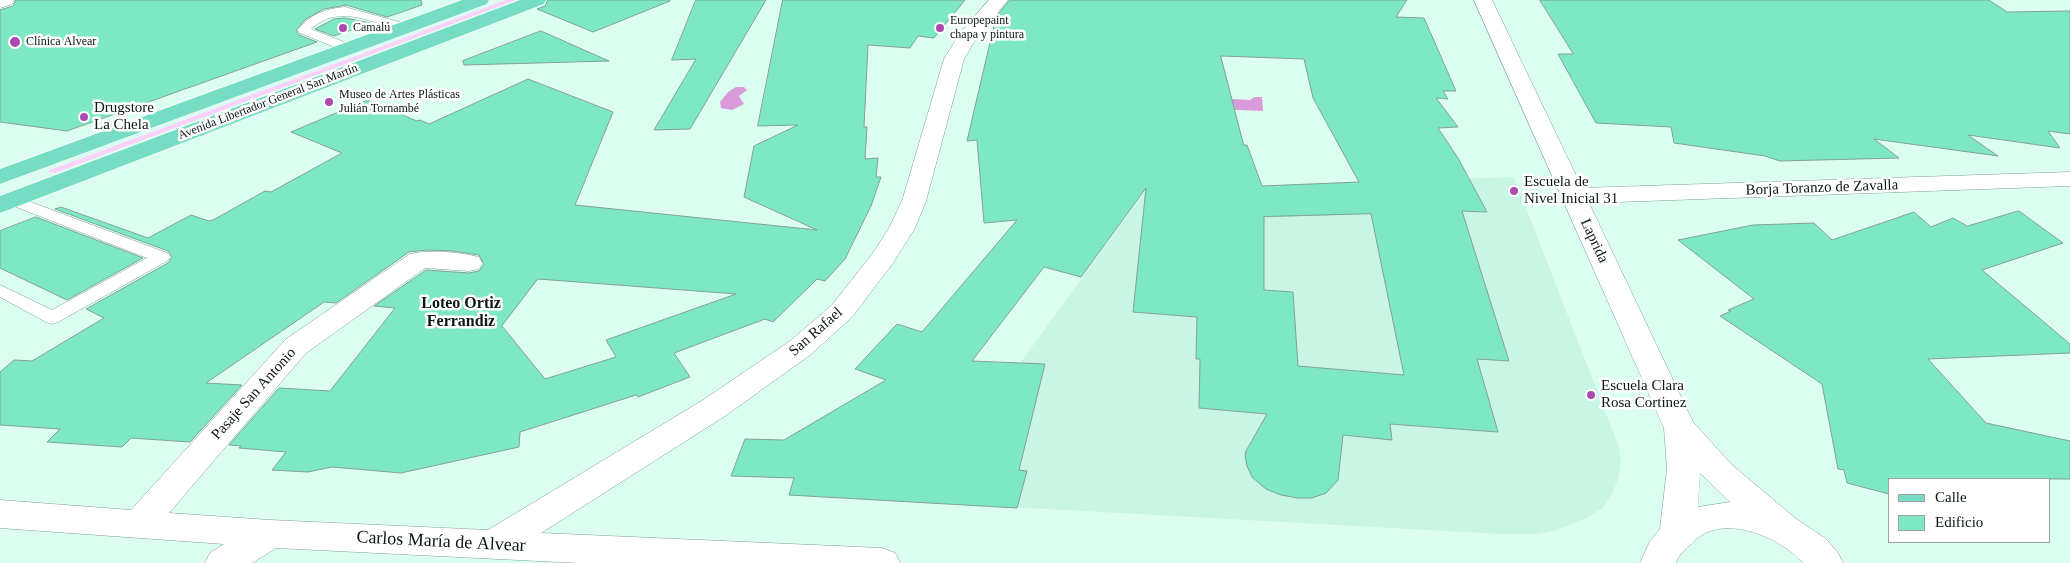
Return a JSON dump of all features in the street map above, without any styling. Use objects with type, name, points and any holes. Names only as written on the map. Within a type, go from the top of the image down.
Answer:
[{"type":"main road","name":"Avenida Libertador General San Martín","points":[[0,177],[480,0]]},
{"type":"main road","name":"Avenida Libertador General San Martín","points":[[6,202],[537,0]]},
{"type":"street","points":[[0,2],[5,0]]},
{"type":"street","name":"San Rafael","points":[[493,545],[714,408],[800,348],[842,311],[884,257],[902,228],[914,201],[954,59],[967,37],[999,0]]},
{"type":"street","name":"Laprida","points":[[1484,0],[1680,428],[1720,474],[1782,528]]},
{"type":"street","name":"Borja Toranzo de Zavalla","points":[[1574,196],[2070,179]]},
{"type":"street","name":"Pasaje San Antonio","points":[[138,524],[296,346],[419,260],[469,263]]},
{"type":"street","name":"Laprida","points":[[1659,553],[1684,488],[1684,463],[1680,428]]},
{"type":"street","name":"Carlos María de Alvear","points":[[0,514],[270,534],[871,563]]},
{"type":"street","points":[[1659,553],[1688,526],[1714,517],[1728,516],[1756,519],[1782,528],[1797,535],[1825,560]]},
{"type":"street","points":[[222,563],[270,534]]},
{"type":"lane","points":[[348,48],[304,30],[305,27],[318,18],[344,11],[406,28]]},
{"type":"lane","points":[[0,290],[52,318],[161,257],[6,202]]},
{"type":"shaded area","points":[[506,0],[516,0],[55,173],[48,172],[50,170]]},
{"type":"shaded area","points":[[736,87],[744,87],[747,90],[739,96],[744,104],[732,110],[721,108],[720,102],[728,92]]},
{"type":"shaded area","points":[[1254,97],[1262,97],[1263,111],[1218,109],[1217,98],[1250,100]]},
{"type":"shaded area","points":[[1514,177],[1619,447],[1621,462],[1619,476],[1613,492],[1603,508],[1586,518],[1557,530],[1536,534],[1500,534],[919,502],[1146,190]]},
{"type":"building","points":[[16,0],[421,0],[422,5],[387,17],[346,5],[324,9],[306,19],[296,30],[299,35],[317,42],[67,131],[0,122],[0,10],[13,6]]},
{"type":"building","points":[[548,0],[670,1],[593,32],[537,9],[545,6]]},
{"type":"building","points":[[696,0],[766,0],[690,129],[654,130],[696,59],[672,60]]},
{"type":"building","points":[[783,0],[965,0],[934,38],[918,36],[910,48],[868,45],[864,127],[867,127],[865,159],[878,158],[876,177],[881,177],[871,206],[845,259],[825,281],[817,279],[773,322],[765,319],[674,353],[690,377],[638,397],[636,395],[520,432],[519,447],[401,473],[332,467],[308,472],[272,470],[286,452],[239,448],[241,446],[229,445],[279,388],[330,391],[395,308],[374,306],[426,270],[469,273],[479,271],[484,264],[479,255],[453,251],[426,250],[409,252],[336,303],[324,302],[206,383],[242,385],[190,442],[131,438],[122,447],[47,442],[60,429],[0,425],[0,372],[14,360],[32,361],[104,318],[86,309],[168,263],[172,257],[168,251],[55,209],[61,207],[148,238],[191,215],[209,221],[213,220],[265,191],[271,192],[342,153],[291,132],[367,100],[417,121],[420,120],[429,124],[528,79],[613,112],[575,205],[817,230],[744,197],[754,146],[798,125],[758,126]],"holes":[[[538,279],[736,294],[606,340],[616,357],[545,379],[502,326]]]},
{"type":"building","points":[[1010,0],[1407,0],[1396,17],[1424,18],[1456,91],[1443,91],[1448,99],[1436,98],[1458,127],[1438,128],[1458,158],[1487,212],[1462,211],[1509,361],[1477,359],[1498,432],[1390,424],[1392,440],[1343,435],[1338,480],[1326,493],[1312,498],[1298,498],[1281,495],[1266,489],[1252,477],[1245,456],[1267,414],[1199,408],[1200,359],[1196,359],[1197,317],[1133,312],[1146,188],[1081,277],[1044,267],[972,361],[1045,364],[1019,470],[1027,471],[1017,508],[789,495],[794,478],[731,476],[745,439],[784,440],[886,380],[855,369],[897,324],[922,332],[1017,220],[984,223],[977,140],[967,141],[996,17]],"holes":[[[1221,56],[1304,59],[1313,98],[1359,182],[1262,186],[1247,145],[1244,145]],[[1371,214],[1404,375],[1298,366],[1293,292],[1264,290],[1264,217]]]},
{"type":"building","points":[[1540,0],[1989,0],[2007,12],[2070,11],[2070,134],[2048,131],[2060,148],[1968,135],[1998,156],[1874,139],[1899,158],[1780,161],[1765,156],[1674,143],[1671,127],[1596,123],[1558,54],[1573,54]]},
{"type":"building","points":[[345,18],[371,23],[334,36],[315,29],[334,19]]},
{"type":"building","points":[[541,31],[609,61],[464,65],[463,61]]},
{"type":"building","points":[[2019,211],[2063,243],[1982,270],[2070,344],[2070,353],[1928,359],[1986,423],[2070,441],[2070,479],[1888,478],[1888,494],[1847,483],[1844,470],[1838,469],[1822,384],[1720,316],[1731,311],[1728,310],[1754,299],[1678,240],[1753,225],[1814,223],[1832,240],[1914,212],[1931,227],[1953,218],[1967,226]]},
{"type":"building","points":[[36,217],[143,258],[67,300],[0,268],[0,231]]},
{"type":"place","name":"Camalú","points":[[343,28]]},
{"type":"place","name":"Europepaint chapa y pintura","points":[[940,28]]},
{"type":"place","name":"Clínica Alvear","points":[[15,42]]},
{"type":"place","name":"Museo de Artes Plásticas Julián Tornambé","points":[[329,102]]},
{"type":"place","name":"Drugstore La Chela","points":[[84,117]]},
{"type":"place","name":"Escuela de Nivel Inicial 31","points":[[1514,191]]},
{"type":"place","name":"Escuela Clara Rosa Cortinez","points":[[1591,395]]},
{"type":"district","name":"Loteo Ortiz Ferrandiz","points":[[461,313]]}]
